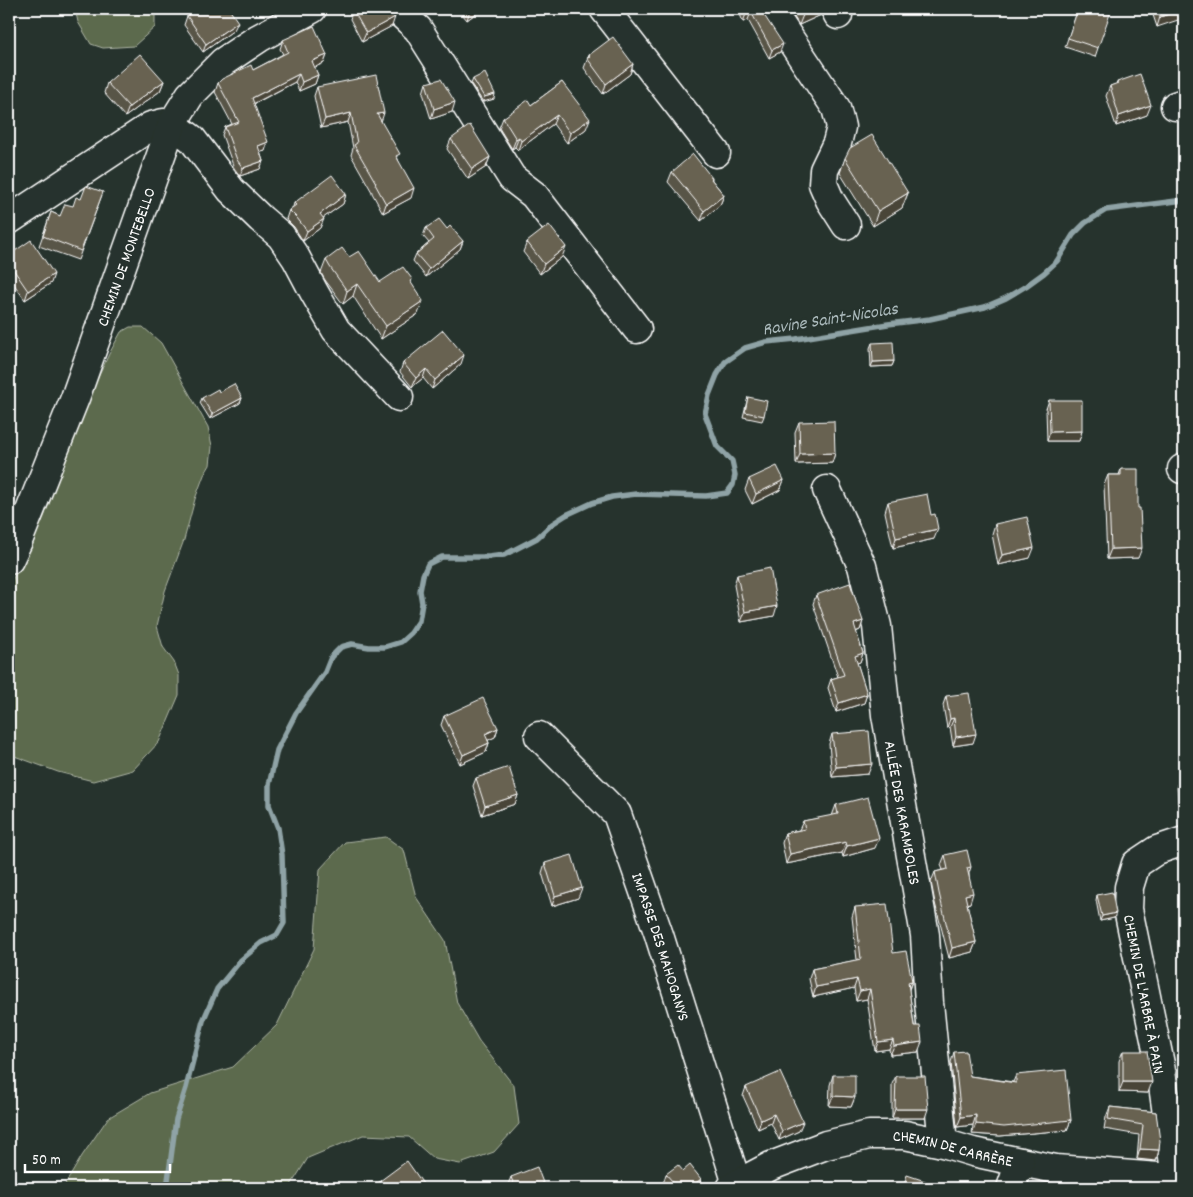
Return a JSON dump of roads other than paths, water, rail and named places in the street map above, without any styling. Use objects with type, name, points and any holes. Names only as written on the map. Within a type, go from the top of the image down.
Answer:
[{"type":"street","points":[[396,9],[418,29],[512,178],[534,196],[636,329]]},
{"type":"street","points":[[604,9],[716,153]]},
{"type":"street","points":[[770,9],[836,108],[841,127],[837,143],[824,170],[823,184],[830,200],[846,225]]},
{"type":"street","name":"CHEMIN DE MONTEBELLO","points":[[9,560],[75,398],[172,124],[190,95],[223,62],[259,38],[308,10]]},
{"type":"street","points":[[9,220],[151,126],[163,123],[172,124],[192,139],[231,190],[282,236],[336,330],[399,397]]},
{"type":"street","name":"ALLÉE DES KARAMBOLES","points":[[827,490],[862,566],[877,626],[886,715],[925,935],[929,1003],[943,1143]]},
{"type":"street","name":"IMPASSE DES MAHOGANYS","points":[[539,736],[617,814],[662,944],[734,1186]]},
{"type":"street","name":"CHEMIN DE L'ARBRE À PAIN","points":[[1180,1179],[1160,1064],[1128,909],[1129,887],[1136,864],[1156,850],[1184,840]]},
{"type":"street","name":"CHEMIN DE CARRÈRE","points":[[734,1186],[772,1166],[826,1144],[869,1135],[905,1135],[973,1152],[1056,1169],[1180,1179]]},
{"type":"street","points":[[1011,1188],[1020,1162]]},
{"type":"waterway","name":"Ravine Saint-Nicolas","points":[[167,1188],[176,1119],[203,1021],[217,989],[241,960],[261,943],[277,935],[284,923],[282,855],[278,828],[269,805],[269,785],[277,750],[296,713],[325,672],[331,657],[341,647],[352,644],[385,647],[401,642],[411,633],[419,621],[422,603],[420,591],[423,575],[428,564],[442,557],[489,557],[504,555],[537,538],[552,524],[566,515],[592,503],[612,497],[636,494],[706,496],[727,493],[733,485],[735,475],[732,461],[717,446],[705,414],[709,395],[717,375],[725,362],[745,348],[766,342],[930,319],[985,307],[1006,298],[1044,273],[1057,261],[1073,235],[1085,223],[1106,210],[1184,200]]}]
